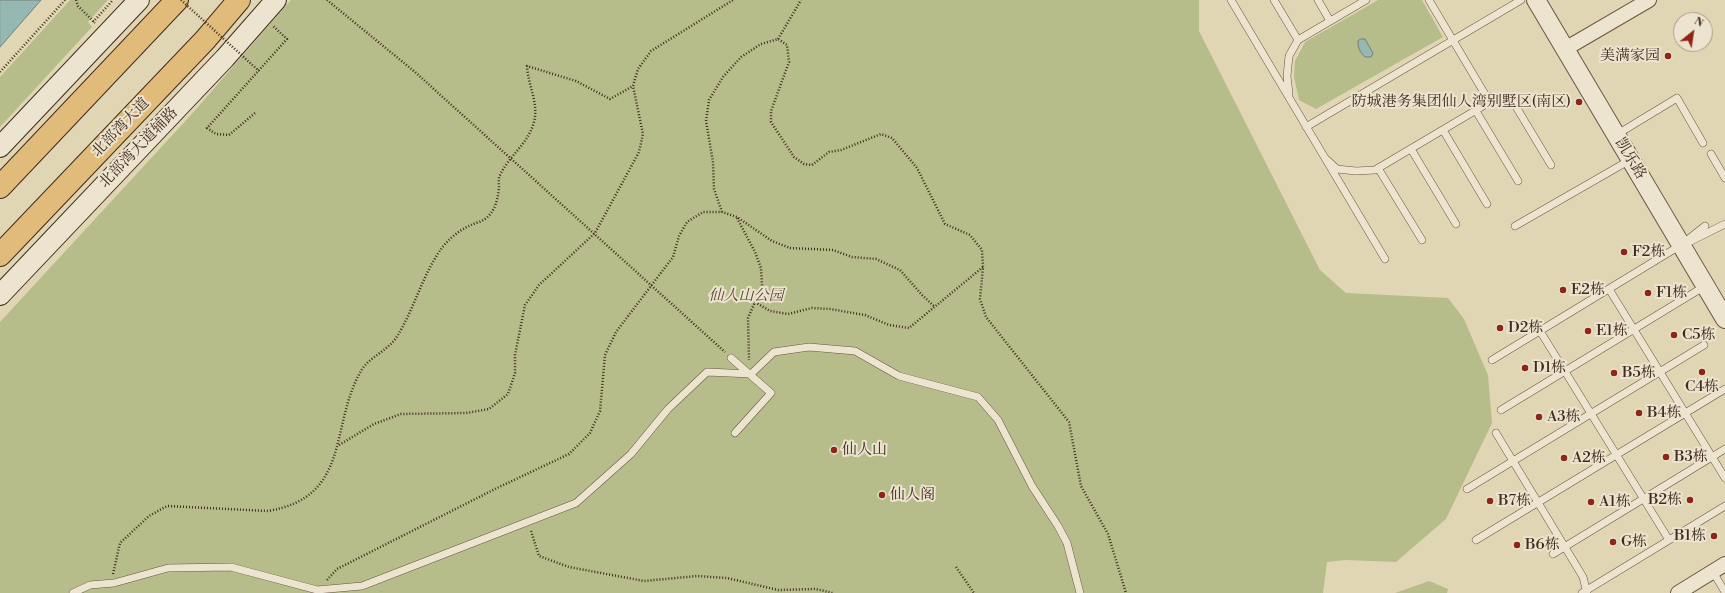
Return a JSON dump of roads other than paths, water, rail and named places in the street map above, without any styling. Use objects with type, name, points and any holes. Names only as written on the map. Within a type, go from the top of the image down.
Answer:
[{"type":"highway","points":[[0,187],[177,0]]},
{"type":"highway","name":"北部湾大道","points":[[0,255],[205,40],[239,0]]},
{"type":"main road","points":[[0,147],[100,28],[139,0]]},
{"type":"main road","name":"北部湾大道辅路","points":[[0,295],[225,58],[276,0]]},
{"type":"street","name":"凯乐路","points":[[1536,0],[1725,319]]},
{"type":"street","points":[[1565,49],[1649,0]]},
{"type":"street","points":[[1678,593],[1725,564]]},
{"type":"lane","points":[[1231,0],[1385,259]]},
{"type":"lane","points":[[1274,0],[1298,40]]},
{"type":"lane","points":[[1318,0],[1330,21]]},
{"type":"lane","points":[[1325,158],[1337,168],[1356,171],[1378,168],[1483,106],[1486,96],[1429,0]]},
{"type":"lane","points":[[1306,126],[1521,0]]},
{"type":"lane","points":[[1289,97],[1287,76],[1289,56],[1298,40],[1363,1]]},
{"type":"lane","points":[[1486,96],[1512,100],[1551,164]]},
{"type":"lane","points":[[1616,135],[1677,98],[1703,143]]},
{"type":"lane","points":[[1476,111],[1518,181]]},
{"type":"lane","points":[[1443,130],[1487,204]]},
{"type":"lane","points":[[1411,148],[1456,224]]},
{"type":"lane","points":[[1711,154],[1725,178]]},
{"type":"lane","points":[[1515,226],[1631,160]]},
{"type":"lane","points":[[1378,168],[1422,240]]},
{"type":"lane","points":[[1492,360],[1681,245],[1725,224]]},
{"type":"lane","points":[[1681,245],[1705,226]]},
{"type":"lane","points":[[1501,410],[1706,286]]},
{"type":"lane","points":[[1609,289],[1725,478]]},
{"type":"lane","points":[[1540,331],[1669,540]]},
{"type":"lane","points":[[1468,489],[1704,345]]},
{"type":"lane","points":[[73,593],[90,585],[114,583],[168,568],[231,567],[317,590],[362,586],[528,523],[576,503],[631,454],[668,409],[707,372],[750,374],[774,352],[808,347],[855,351],[899,376],[978,397],[998,420],[1032,486],[1058,526],[1067,543],[1080,593]]},
{"type":"lane","points":[[731,358],[771,393],[735,433]]},
{"type":"lane","points":[[1476,540],[1725,389]]},
{"type":"lane","points":[[1496,432],[1583,577],[1585,592],[1725,506]]},
{"type":"lane","points":[[1553,554],[1725,449]]},
{"type":"lane","points":[[1713,572],[1725,592]]},
{"type":"water","points":[[0,0],[41,0],[0,47]]},
{"type":"water","points":[[1365,39],[1373,53],[1371,57],[1365,57],[1362,54],[1358,46],[1358,41]]},
{"type":"place","name":"美满家园","points":[[1668,56]]},
{"type":"place","name":"防城港务集团仙人湾别墅区(南区)","points":[[1579,102]]},
{"type":"place","name":"F2栋","points":[[1624,252]]},
{"type":"place","name":"E2栋","points":[[1563,290]]},
{"type":"place","name":"F1栋","points":[[1648,293]]},
{"type":"place","name":"D2栋","points":[[1500,328]]},
{"type":"place","name":"E1栋","points":[[1588,331]]},
{"type":"place","name":"C5栋","points":[[1674,335]]},
{"type":"place","name":"D1栋","points":[[1525,368]]},
{"type":"place","name":"C4栋","points":[[1702,372]]},
{"type":"place","name":"B5栋","points":[[1614,373]]},
{"type":"place","name":"B4栋","points":[[1639,413]]},
{"type":"place","name":"A3栋","points":[[1539,417]]},
{"type":"place","name":"仙人山","points":[[834,450]]},
{"type":"place","name":"B3栋","points":[[1666,457]]},
{"type":"place","name":"A2栋","points":[[1564,458]]},
{"type":"place","name":"仙人阁","points":[[882,495]]},
{"type":"place","name":"B2栋","points":[[1690,500]]},
{"type":"place","name":"B7栋","points":[[1490,501]]},
{"type":"place","name":"A1栋","points":[[1591,502]]},
{"type":"place","name":"B1栋","points":[[1714,536]]},
{"type":"place","name":"G栋","points":[[1613,542]]},
{"type":"place","name":"B6栋","points":[[1517,545]]},
{"type":"park label","name":"仙人山公园","points":[[746,296]]}]
